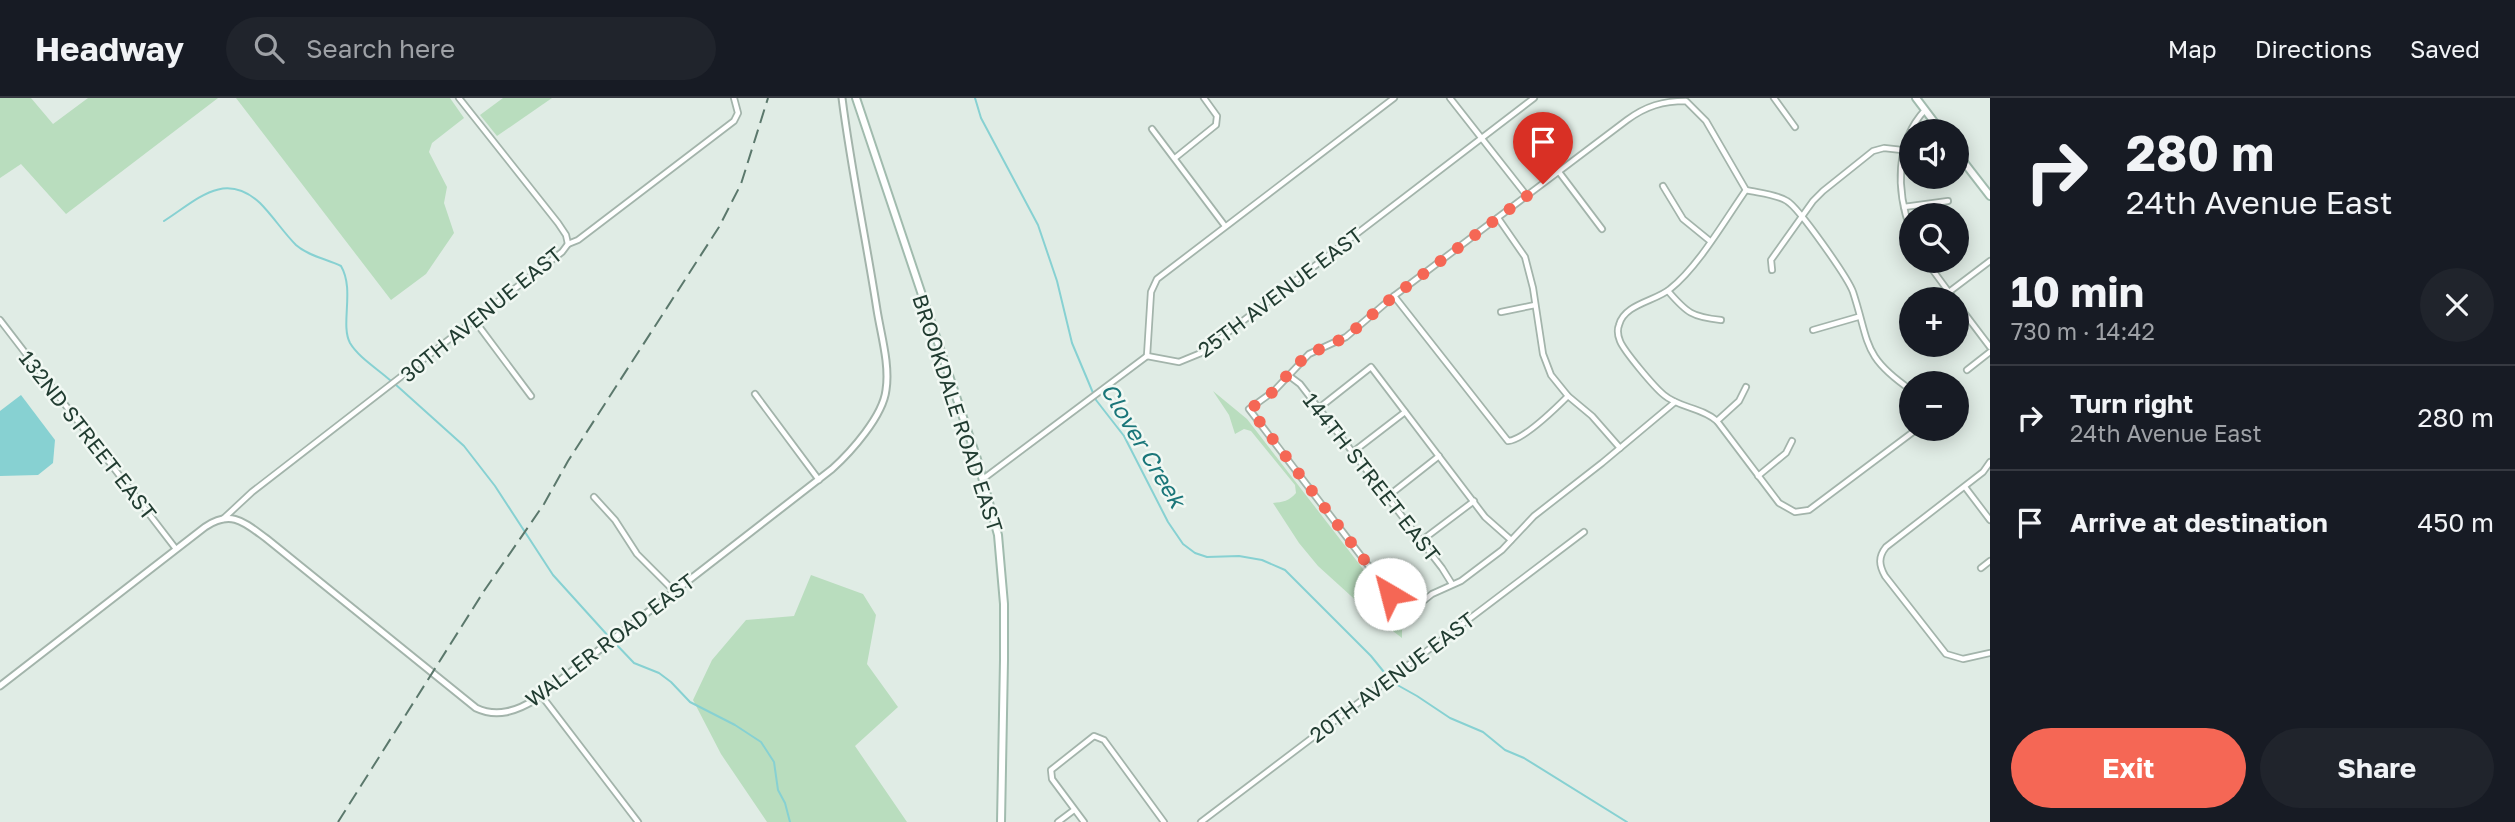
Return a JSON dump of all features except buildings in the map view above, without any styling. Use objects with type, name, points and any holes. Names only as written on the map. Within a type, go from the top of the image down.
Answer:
[{"type":"main road","name":"BROOKDALE ROAD EAST","points":[[856,98],[983,480],[998,535],[1004,604],[1001,822]]},
{"type":"main road","points":[[1916,98],[1932,119]]},
{"type":"main road","points":[[1969,169],[1990,196]]},
{"type":"street","points":[[459,98],[558,223],[568,244]]},
{"type":"street","name":"30TH AVENUE EAST","points":[[223,519],[252,492],[475,321],[562,252],[568,244],[574,243],[595,228],[734,121],[738,113],[734,98]]},
{"type":"street","name":"WALLER ROAD EAST","points":[[223,519],[242,521],[267,539],[476,708],[495,713],[510,712],[541,695],[842,460],[879,411],[887,387],[842,98]]},
{"type":"street","points":[[1175,158],[1209,132],[1218,120],[1204,98]]},
{"type":"street","points":[[983,480],[1147,356],[1155,283],[1225,226],[1394,98]]},
{"type":"street","points":[[1450,98],[1527,196]]},
{"type":"street","name":"25TH AVENUE EAST","points":[[1147,356],[1179,362],[1193,358],[1534,98]]},
{"type":"street","points":[[1774,98],[1795,127]]},
{"type":"street","points":[[1675,402],[1534,516],[1502,550],[1461,581],[1432,594],[1406,615],[1250,409],[1274,391],[1309,354],[1346,337],[1394,296],[1634,115],[1655,104],[1687,100],[1706,121],[1746,190],[1786,199],[1802,217],[1847,280],[1872,355],[1899,381]]},
{"type":"street","points":[[1917,119],[1925,110]]},
{"type":"street","points":[[1152,129],[1225,226]]},
{"type":"street","points":[[1772,270],[1771,260],[1823,191],[1873,151],[1884,148],[1899,150]]},
{"type":"street","points":[[1559,172],[1602,229]]},
{"type":"street","points":[[1663,186],[1683,219],[1710,241]]},
{"type":"street","points":[[1746,190],[1689,269],[1668,291],[1625,314],[1619,324],[1620,341],[1656,387],[1675,402],[1703,412],[1717,421],[1779,503],[1795,512],[1805,511],[1824,500],[1901,441]]},
{"type":"street","points":[[1933,203],[1948,201]]},
{"type":"street","points":[[1498,218],[1525,257],[1545,363],[1557,384],[1592,416],[1620,448]]},
{"type":"street","points":[[1956,287],[1990,261]]},
{"type":"street","points":[[1668,291],[1689,313],[1700,318],[1721,320]]},
{"type":"street","points":[[1394,296],[1508,441],[1517,439],[1568,396]]},
{"type":"street","points":[[1501,312],[1535,305]]},
{"type":"street","points":[[1813,330],[1858,317]]},
{"type":"street","name":"132ND STREET EAST","points":[[0,320],[176,549]]},
{"type":"street","points":[[1967,370],[1990,350],[1969,320]]},
{"type":"street","points":[[475,321],[531,396]]},
{"type":"street","points":[[1319,408],[1371,367],[1491,523],[1511,540]]},
{"type":"street","name":"144TH STREET EAST","points":[[1288,375],[1300,384],[1319,408],[1452,584]]},
{"type":"street","points":[[1717,421],[1739,401],[1746,387]]},
{"type":"street","points":[[755,394],[818,480]]},
{"type":"street","points":[[1353,452],[1405,412]]},
{"type":"street","points":[[1758,476],[1786,453],[1792,441]]},
{"type":"street","points":[[1387,497],[1439,456]]},
{"type":"street","points":[[1990,462],[1983,472],[1886,547],[1880,562],[1885,576],[1946,654],[1963,659],[1990,653]]},
{"type":"street","points":[[1965,486],[1990,520]]},
{"type":"street","points":[[594,497],[615,520],[637,554],[674,592]]},
{"type":"street","points":[[1421,541],[1474,501]]},
{"type":"street","points":[[0,686],[176,549],[214,521],[223,519]]},
{"type":"street","name":"20TH AVENUE EAST","points":[[1201,822],[1584,532]]},
{"type":"street","points":[[1981,568],[1990,561]]},
{"type":"street","points":[[541,695],[638,822]]},
{"type":"street","points":[[1084,822],[1052,779],[1051,771],[1052,766],[1090,737],[1099,736],[1164,822]]},
{"type":"street","points":[[1058,822],[1075,809]]},
{"type":"green space","points":[[0,98],[31,98],[53,124],[88,98],[218,98],[66,214],[21,164],[0,178]]},
{"type":"green space","points":[[236,98],[450,98],[464,118],[432,143],[429,152],[447,187],[444,203],[454,233],[426,274],[391,300]]},
{"type":"green space","points":[[503,98],[552,98],[497,136],[480,115]]},
{"type":"green space","points":[[1213,391],[1247,419],[1394,609],[1402,623],[1402,638],[1318,566],[1299,543],[1273,503],[1291,498],[1296,493],[1295,485],[1251,431],[1244,429],[1235,434],[1229,415]]},
{"type":"green space","points":[[811,575],[863,594],[876,615],[867,664],[898,707],[855,746],[907,822],[767,822],[721,754],[693,700],[712,660],[746,620],[794,616]]},
{"type":"water","points":[[21,395],[55,440],[53,463],[38,475],[0,476],[0,411]]},
{"type":"waterway","name":"Clover Creek","points":[[975,98],[981,118],[1038,225],[1057,281],[1072,343],[1096,400],[1124,436],[1168,522],[1183,544],[1195,553],[1207,557],[1239,556],[1262,560],[1285,570],[1371,656],[1392,682],[1450,718],[1483,732],[1505,750],[1524,758],[1627,822]]},
{"type":"waterway","points":[[164,221],[211,192],[234,189],[247,193],[260,203],[301,249],[341,266],[347,285],[346,326],[350,343],[391,381]]},
{"type":"waterway","points":[[395,384],[464,446],[495,486],[553,575],[610,638]]},
{"type":"waterway","points":[[614,642],[634,663],[659,673],[690,702],[761,742],[774,762],[778,790],[790,822]]},
{"type":"railway","points":[[338,822],[719,227],[741,184],[768,98]]},
{"type":"route","points":[[1390,594],[1250,409],[1274,391],[1309,354],[1346,337],[1394,296],[1543,184]]}]
